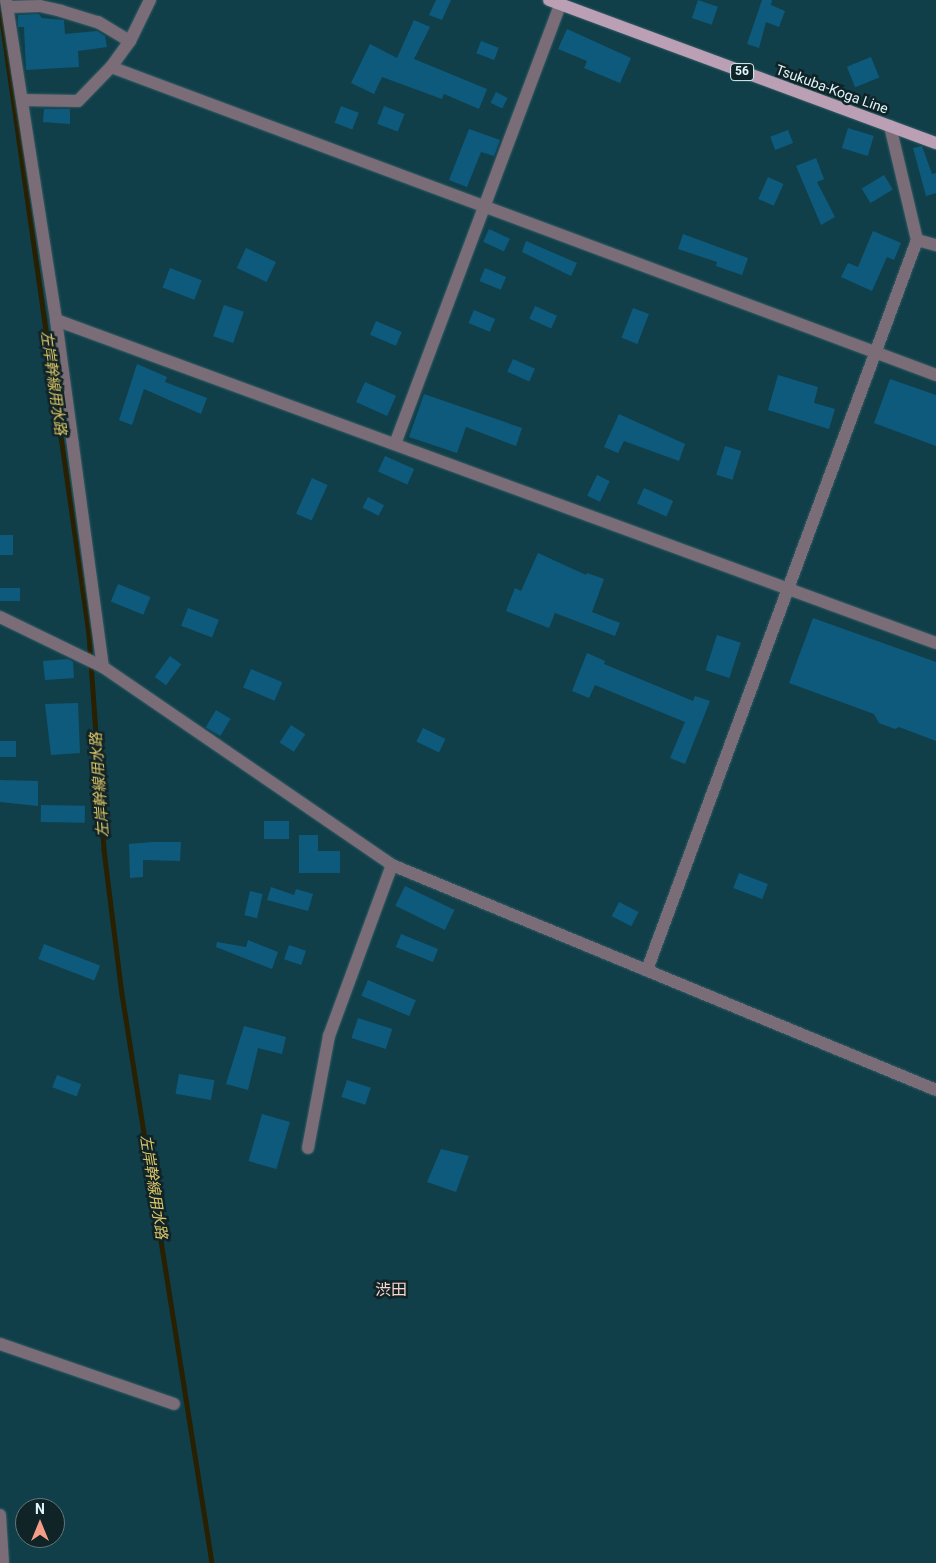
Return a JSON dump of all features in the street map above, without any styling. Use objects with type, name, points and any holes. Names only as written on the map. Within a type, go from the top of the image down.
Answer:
[{"type":"main road","name":"Tsukuba-Koga Line","points":[[554,2],[936,143]]},
{"type":"street","points":[[22,100],[78,101],[112,67],[130,41],[150,0]]},
{"type":"street","points":[[395,444],[484,207],[554,2]]},
{"type":"street","points":[[102,667],[56,320],[7,4],[40,6],[98,22],[130,41]]},
{"type":"street","points":[[112,67],[936,375]]},
{"type":"street","points":[[647,970],[917,240],[890,126]]},
{"type":"street","points":[[917,240],[936,245]]},
{"type":"street","points":[[56,320],[936,643]]},
{"type":"street","points":[[0,618],[79,654],[102,667],[392,865],[936,1090]]},
{"type":"street","points":[[308,1148],[329,1036],[392,865]]},
{"type":"street","points":[[0,1344],[174,1404]]},
{"type":"street","points":[[0,1515],[3,1563]]},
{"type":"building","points":[[436,0],[451,0],[442,20],[429,15]]},
{"type":"building","points":[[698,0],[718,7],[712,25],[692,18]]},
{"type":"building","points":[[762,0],[772,0],[771,5],[785,11],[779,27],[766,22],[759,48],[747,44]]},
{"type":"building","points":[[39,14],[42,18],[64,20],[65,34],[97,31],[105,36],[107,47],[78,51],[79,67],[26,70],[24,27],[18,27],[18,15]]},
{"type":"building","points":[[414,20],[430,27],[414,59],[487,89],[479,109],[444,94],[442,99],[382,77],[374,94],[351,83],[370,44],[397,58]]},
{"type":"building","points":[[567,29],[631,58],[620,83],[584,68],[587,61],[558,49]]},
{"type":"building","points":[[481,41],[499,48],[494,60],[476,53]]},
{"type":"building","points":[[871,57],[879,77],[855,87],[847,67]]},
{"type":"building","points":[[496,92],[508,98],[502,109],[491,103]]},
{"type":"building","points":[[341,106],[359,113],[352,130],[335,123]]},
{"type":"building","points":[[384,106],[405,114],[398,132],[377,124]]},
{"type":"building","points":[[44,109],[70,109],[70,124],[43,122]]},
{"type":"building","points":[[848,128],[874,136],[868,156],[842,148]]},
{"type":"building","points":[[469,129],[500,140],[494,156],[481,152],[467,187],[449,180]]},
{"type":"building","points":[[788,130],[793,143],[775,150],[770,137]]},
{"type":"building","points":[[922,146],[932,174],[936,173],[936,193],[926,196],[913,148]]},
{"type":"building","points":[[816,158],[824,179],[817,182],[835,217],[821,225],[796,166]]},
{"type":"building","points":[[884,175],[893,190],[870,203],[862,188]]},
{"type":"building","points":[[768,177],[784,184],[774,206],[758,199]]},
{"type":"building","points":[[489,229],[510,239],[504,251],[483,242]]},
{"type":"building","points":[[873,231],[901,243],[894,260],[887,257],[872,291],[841,277],[848,263],[858,267]]},
{"type":"building","points":[[683,234],[748,258],[742,275],[716,266],[717,262],[678,249]]},
{"type":"building","points":[[526,241],[577,263],[571,276],[522,252]]},
{"type":"building","points":[[246,248],[276,262],[267,282],[237,268]]},
{"type":"building","points":[[170,268],[202,280],[194,300],[162,288]]},
{"type":"building","points":[[485,268],[506,277],[501,290],[480,281]]},
{"type":"building","points":[[224,305],[244,312],[233,343],[213,336]]},
{"type":"building","points":[[535,306],[557,316],[551,329],[529,319]]},
{"type":"building","points":[[633,308],[649,314],[637,344],[622,338]]},
{"type":"building","points":[[474,310],[495,319],[490,332],[469,323]]},
{"type":"building","points":[[376,321],[402,332],[396,346],[370,335]]},
{"type":"building","points":[[513,359],[535,369],[529,382],[507,372]]},
{"type":"building","points":[[137,364],[167,377],[165,382],[207,398],[201,414],[144,389],[132,425],[119,420]]},
{"type":"building","points":[[778,375],[818,387],[814,403],[835,409],[829,429],[768,410]]},
{"type":"building","points":[[890,379],[936,395],[936,446],[874,423]]},
{"type":"building","points":[[365,382],[396,396],[387,416],[356,402]]},
{"type":"building","points":[[424,394],[522,428],[516,446],[466,427],[457,453],[409,437]]},
{"type":"building","points":[[619,414],[685,444],[679,461],[624,441],[618,453],[604,447]]},
{"type":"building","points":[[725,446],[741,451],[732,480],[716,475]]},
{"type":"building","points":[[385,456],[414,469],[407,485],[378,472]]},
{"type":"building","points":[[597,475],[610,481],[600,502],[587,496]]},
{"type":"building","points":[[312,478],[328,485],[312,521],[296,514]]},
{"type":"building","points":[[644,488],[673,501],[666,517],[637,504]]},
{"type":"building","points":[[368,497],[384,505],[379,516],[363,508]]},
{"type":"building","points":[[0,535],[13,535],[13,555],[0,555]]},
{"type":"building","points":[[538,553],[586,575],[587,573],[604,579],[592,612],[620,623],[615,636],[555,613],[549,628],[506,611],[515,588],[521,591]]},
{"type":"building","points":[[118,584],[150,597],[143,615],[111,602]]},
{"type":"building","points":[[0,588],[20,588],[20,601],[0,601]]},
{"type":"building","points":[[188,608],[219,620],[212,638],[181,626]]},
{"type":"building","points":[[813,618],[936,662],[936,741],[899,727],[895,729],[879,723],[874,714],[789,683]]},
{"type":"building","points":[[717,635],[741,643],[729,678],[706,670]]},
{"type":"building","points":[[587,653],[605,661],[604,664],[693,701],[695,696],[710,701],[685,764],[670,758],[685,722],[595,685],[589,698],[572,691]]},
{"type":"building","points":[[170,656],[181,664],[166,685],[155,677]]},
{"type":"building","points":[[68,659],[73,662],[74,678],[45,680],[43,661]]},
{"type":"building","points":[[251,669],[282,682],[274,701],[243,687]]},
{"type":"building","points":[[78,703],[80,753],[51,755],[45,704]]},
{"type":"building","points":[[216,710],[231,719],[220,736],[206,727]]},
{"type":"building","points":[[291,725],[305,734],[294,752],[280,743]]},
{"type":"building","points":[[423,728],[445,739],[439,752],[416,741]]},
{"type":"building","points":[[0,741],[16,741],[16,757],[0,757]]},
{"type":"building","points":[[0,780],[38,781],[38,806],[0,802]]},
{"type":"building","points":[[41,805],[85,806],[85,823],[41,822]]},
{"type":"building","points":[[264,821],[289,821],[289,839],[264,839]]},
{"type":"building","points":[[299,835],[318,835],[318,851],[340,851],[340,873],[299,873]]},
{"type":"building","points":[[181,842],[180,861],[143,860],[143,877],[130,878],[129,844]]},
{"type":"building","points":[[739,873],[768,884],[762,899],[733,888]]},
{"type":"building","points":[[405,886],[454,910],[445,930],[395,906]]},
{"type":"building","points":[[271,887],[294,895],[296,889],[313,894],[308,911],[267,900]]},
{"type":"building","points":[[250,891],[263,894],[257,918],[244,915]]},
{"type":"building","points":[[619,902],[639,912],[631,926],[612,916]]},
{"type":"building","points":[[401,934],[438,949],[433,962],[396,947]]},
{"type":"building","points":[[248,940],[278,952],[272,969],[216,947],[217,942],[246,947]]},
{"type":"building","points":[[44,944],[100,966],[94,980],[38,959]]},
{"type":"building","points":[[289,945],[306,951],[301,965],[284,959]]},
{"type":"building","points":[[368,980],[416,1000],[409,1016],[361,996]]},
{"type":"building","points":[[358,1018],[392,1029],[386,1049],[352,1038]]},
{"type":"building","points":[[244,1026],[286,1037],[282,1054],[258,1048],[248,1090],[226,1084]]},
{"type":"building","points":[[179,1074],[214,1080],[211,1100],[176,1094]]},
{"type":"building","points":[[57,1075],[81,1084],[77,1096],[52,1087]]},
{"type":"building","points":[[347,1080],[371,1088],[365,1105],[341,1097]]},
{"type":"building","points":[[262,1114],[290,1122],[276,1169],[248,1161]]},
{"type":"building","points":[[441,1149],[469,1156],[456,1192],[427,1182]]},
{"type":"waterway","name":"左岸幹線用水路","points":[[0,6],[89,634],[104,850],[122,994],[212,1563]]},
{"type":"district","name":"渋田","points":[[391,1290]]}]
